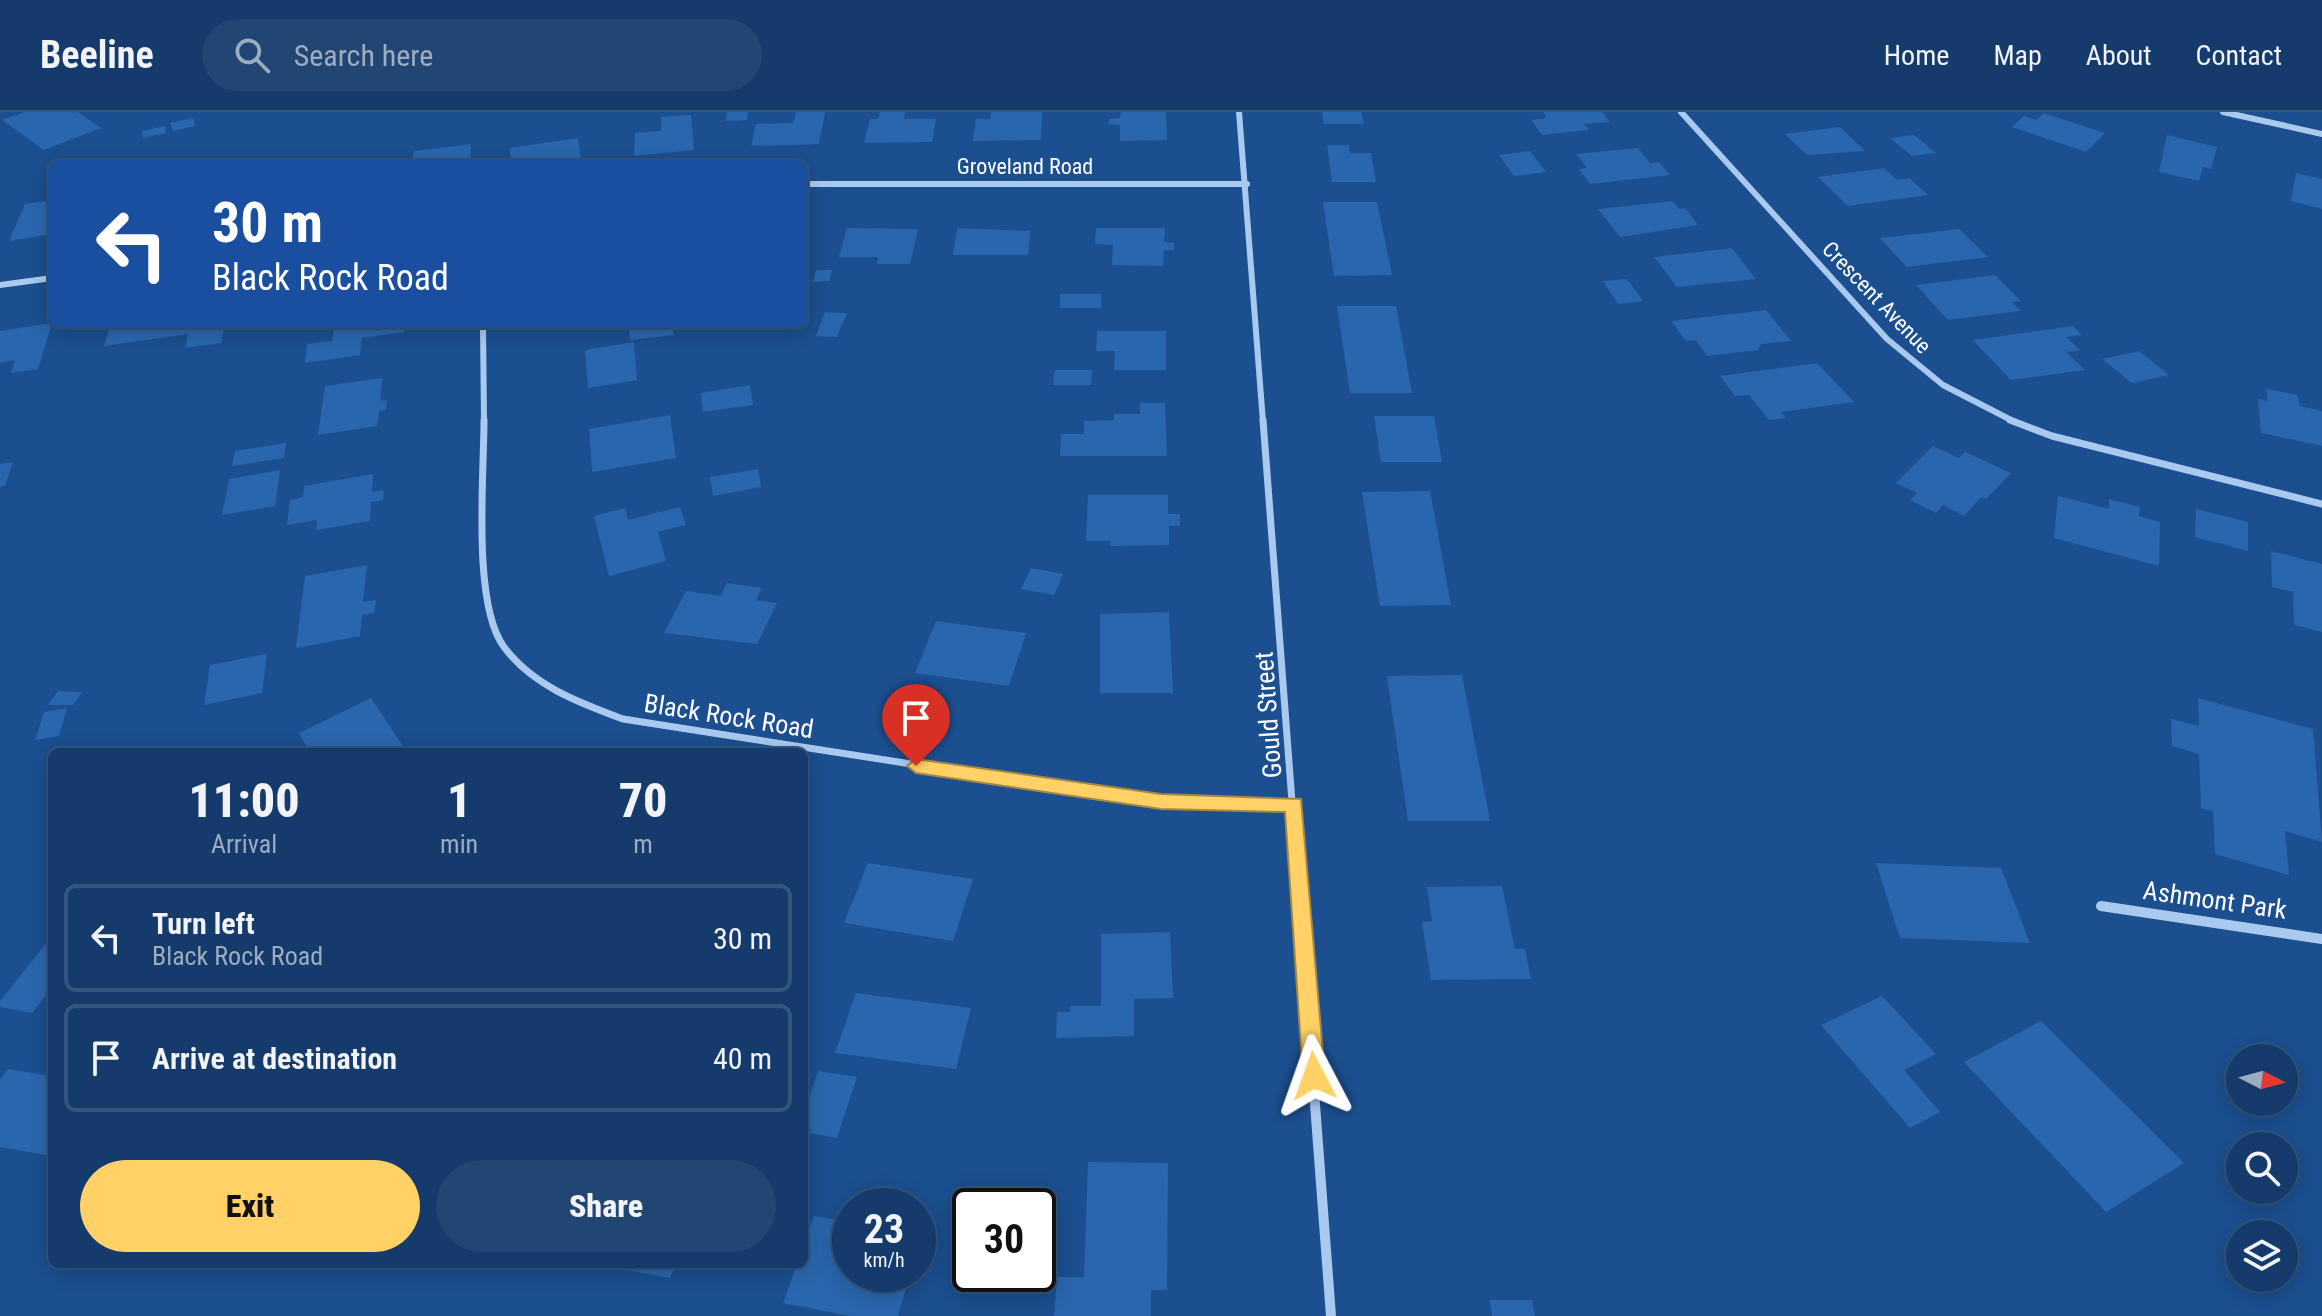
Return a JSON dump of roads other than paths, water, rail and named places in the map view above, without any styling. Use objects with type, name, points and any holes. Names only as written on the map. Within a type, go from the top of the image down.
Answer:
[{"type":"street","name":"Gould Street","points":[[1239,112],[1247,184],[1331,1316]]},
{"type":"street","name":"Crescent Avenue","points":[[1681,112],[1887,339],[1943,385],[1993,413],[2052,436],[2322,504]]},
{"type":"street","points":[[2223,112],[2322,134]]},
{"type":"street","name":"Groveland Road","points":[[808,184],[1247,184]]},
{"type":"street","points":[[0,285],[48,279]]},
{"type":"street","name":"Black Rock Road","points":[[483,328],[485,600],[488,615],[504,647],[552,689],[623,719],[796,748]]},
{"type":"street","name":"Black Rock Road","points":[[808,750],[1136,799],[1294,805]]},
{"type":"street","name":"Ashmont Park","points":[[2101,906],[2322,939]]}]
